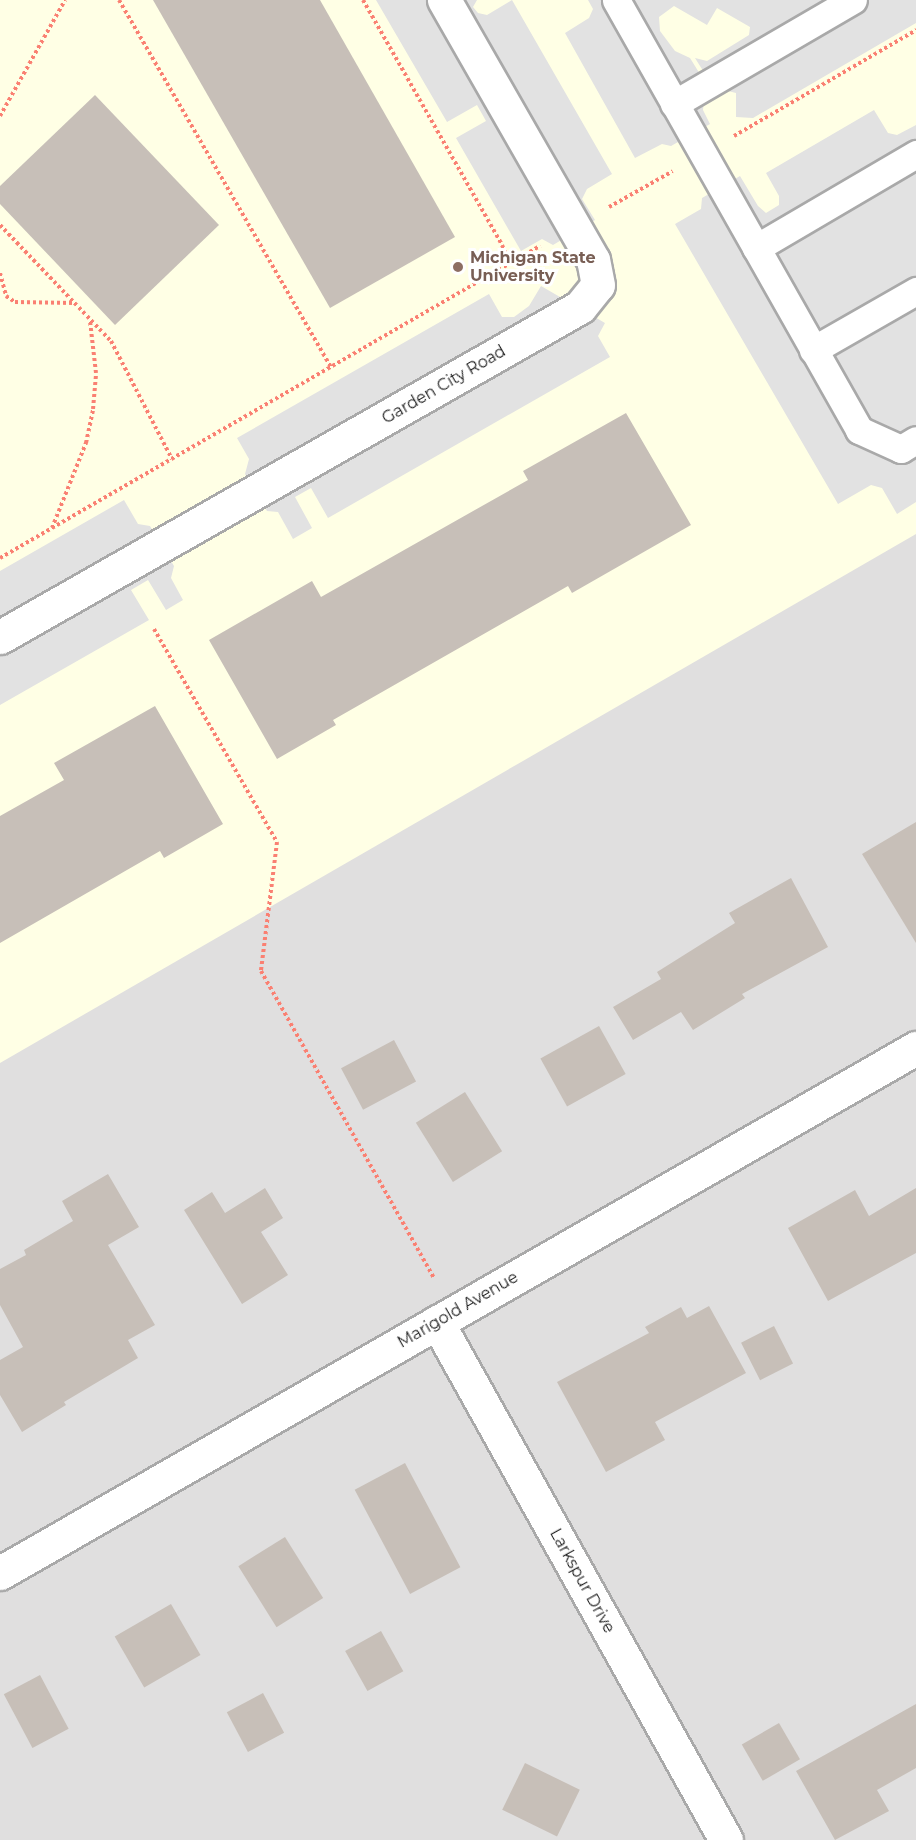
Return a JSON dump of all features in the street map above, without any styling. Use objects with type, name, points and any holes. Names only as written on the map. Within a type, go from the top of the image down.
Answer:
[{"type":"street","name":"Garden City Road","points":[[0,637],[580,308],[598,285],[593,260],[444,0]]},
{"type":"street","name":"Marigold Avenue","points":[[0,1573],[916,1048]]},
{"type":"street","name":"Larkspur Drive","points":[[445,1317],[726,1840]]},
{"type":"lane","points":[[674,104],[853,0]]},
{"type":"lane","points":[[624,3],[674,104],[859,430],[901,449],[916,440]]},
{"type":"lane","points":[[756,248],[916,154]]},
{"type":"lane","points":[[813,350],[916,291]]},
{"type":"path","points":[[0,116],[65,0]]},
{"type":"path","points":[[119,0],[331,368]]},
{"type":"path","points":[[363,0],[502,245],[510,264]]},
{"type":"path","points":[[0,558],[916,30]]},
{"type":"path","points":[[0,225],[111,341],[172,459]]},
{"type":"path","points":[[0,273],[6,296],[15,303],[74,303]]},
{"type":"path","points":[[52,528],[82,453],[93,409],[96,373],[90,321]]},
{"type":"path","points":[[154,629],[278,842],[261,971],[445,1317]]},
{"type":"shaded area","name":"Michigan State University","points":[[0,0],[916,0],[916,534],[0,1063]]},
{"type":"shaded area","points":[[376,0],[477,0],[473,7],[478,13],[487,15],[512,0],[612,174],[587,189],[582,199],[595,220],[553,245],[542,239],[521,251],[456,138],[486,121],[477,105],[447,122]]},
{"type":"shaded area","points":[[588,0],[916,0],[916,23],[753,118],[736,117],[736,93],[724,90],[717,93],[695,58],[707,61],[749,35],[750,27],[717,8],[707,25],[674,6],[659,17],[660,31],[675,51],[690,58],[713,95],[704,100],[703,110],[710,124],[671,146],[662,144],[635,158],[565,33],[589,18],[593,9]]},
{"type":"shaded area","points":[[874,110],[888,133],[897,135],[916,125],[916,502],[897,514],[882,488],[871,485],[838,504],[675,224],[701,209],[702,198],[740,176],[758,206],[766,213],[779,205],[779,196],[766,173]]},
{"type":"shaded area","points":[[541,286],[605,323],[598,336],[610,357],[328,518],[311,488],[295,497],[312,528],[293,539],[278,512],[267,511],[245,474],[249,459],[237,438],[489,294],[502,317],[514,317],[529,306]]},
{"type":"shaded area","points":[[124,500],[138,524],[150,526],[174,566],[171,578],[183,600],[166,610],[148,580],[131,590],[149,620],[0,705],[0,571]]},
{"type":"shaded area","points":[[916,525],[916,1840],[0,1840],[0,1059]]},
{"type":"building","points":[[153,0],[320,0],[455,237],[330,308]]},
{"type":"building","points":[[95,95],[219,225],[115,325],[0,204],[0,186]]},
{"type":"building","points":[[626,413],[691,525],[572,593],[568,586],[333,720],[336,725],[277,759],[209,640],[312,581],[321,597],[528,480],[523,471]]},
{"type":"building","points":[[155,706],[223,824],[164,858],[160,851],[0,943],[0,816],[64,780],[54,763]]},
{"type":"building","points":[[916,822],[916,943],[862,854]]},
{"type":"building","points":[[791,878],[828,947],[742,994],[745,998],[693,1030],[681,1012],[633,1040],[613,1007],[661,979],[657,972],[735,923],[729,913]]},
{"type":"building","points":[[599,1026],[626,1074],[567,1107],[540,1058]]},
{"type":"building","points":[[394,1040],[416,1081],[363,1110],[341,1068]]},
{"type":"building","points":[[465,1092],[502,1151],[453,1182],[416,1123]]},
{"type":"building","points":[[108,1174],[139,1227],[108,1245],[155,1325],[128,1340],[138,1358],[64,1402],[66,1405],[22,1432],[0,1395],[0,1360],[23,1347],[0,1305],[0,1269],[26,1255],[24,1250],[73,1221],[62,1201]]},
{"type":"building","points":[[265,1188],[283,1218],[261,1232],[288,1275],[242,1304],[184,1210],[212,1192],[225,1213]]},
{"type":"building","points":[[916,1188],[916,1253],[828,1301],[788,1228],[855,1190],[869,1216]]},
{"type":"building","points":[[709,1306],[746,1373],[655,1422],[665,1440],[606,1472],[557,1382],[649,1333],[645,1327],[681,1307],[687,1318]]},
{"type":"building","points":[[774,1326],[793,1363],[760,1380],[741,1343]]},
{"type":"building","points":[[405,1463],[460,1567],[410,1594],[355,1490]]},
{"type":"building","points":[[285,1537],[323,1598],[277,1627],[238,1566]]},
{"type":"building","points":[[171,1604],[200,1655],[144,1688],[115,1636]]},
{"type":"building","points":[[381,1631],[403,1671],[367,1691],[345,1651]]},
{"type":"building","points":[[40,1675],[69,1729],[32,1748],[4,1694]]},
{"type":"building","points":[[263,1693],[284,1733],[248,1752],[227,1712]]},
{"type":"building","points":[[916,1704],[916,1768],[877,1790],[889,1811],[835,1840],[796,1771]]},
{"type":"building","points":[[779,1723],[800,1759],[763,1781],[742,1744]]},
{"type":"building","points":[[525,1763],[580,1790],[557,1836],[502,1810]]},
{"type":"place","name":"Michigan State University","points":[[458,267]]}]
